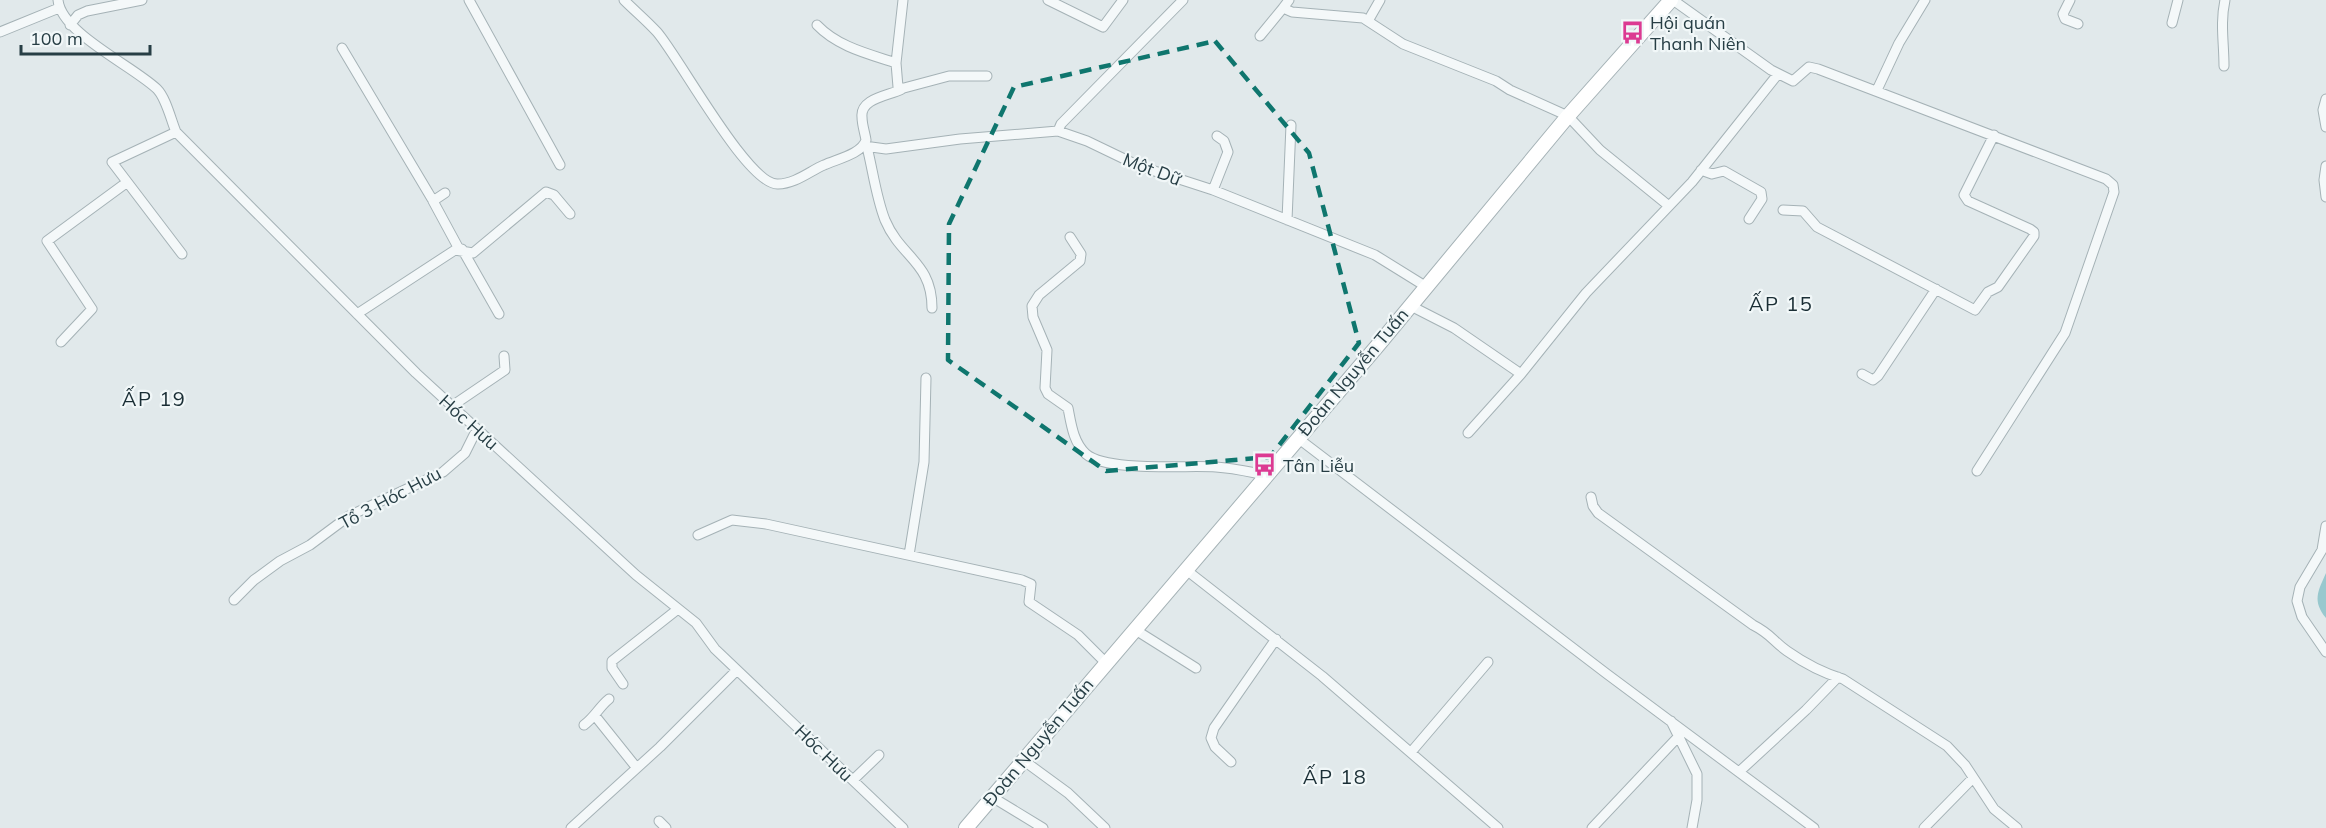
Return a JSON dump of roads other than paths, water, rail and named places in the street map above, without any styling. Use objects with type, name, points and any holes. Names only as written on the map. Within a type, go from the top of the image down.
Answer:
[{"type":"main road","name":"Đoàn Nguyễn Tuấn","points":[[966,828],[1185,569],[1299,439],[1408,305],[1568,116],[1671,0]]},
{"type":"street","points":[[70,25],[78,15],[87,11],[142,0]]},
{"type":"street","points":[[468,0],[560,165]]},
{"type":"street","points":[[624,0],[658,33],[740,154],[757,174],[771,183],[778,184],[809,174],[866,147]]},
{"type":"street","points":[[902,89],[897,87],[896,63],[903,0]]},
{"type":"street","points":[[1048,0],[1102,27],[1123,0]]},
{"type":"street","points":[[1058,131],[1061,124],[1183,0]]},
{"type":"street","points":[[1368,21],[1380,0]]},
{"type":"street","points":[[1671,0],[1778,74],[1793,81],[1809,67],[1994,135],[2106,179],[2113,185],[2114,192],[2065,333],[1977,471]]},
{"type":"street","points":[[1876,90],[1894,52],[1925,0]]},
{"type":"street","points":[[2070,0],[2063,14],[2065,19],[2078,24]]},
{"type":"street","points":[[2172,23],[2178,0]]},
{"type":"street","points":[[2224,66],[2224,41],[2221,26],[2225,0]]},
{"type":"street","points":[[0,32],[59,4]]},
{"type":"street","name":"Hóc Hưu","points":[[59,4],[70,25],[159,91],[176,132],[357,314],[452,406],[636,574],[696,623],[715,649],[903,828]]},
{"type":"street","points":[[1260,36],[1286,4],[1296,13],[1355,17],[1368,21],[1403,44],[1496,81],[1510,90],[1568,116],[1600,150],[1669,206]]},
{"type":"street","points":[[817,25],[832,38],[850,47],[896,63]]},
{"type":"street","points":[[342,48],[499,314]]},
{"type":"street","points":[[1468,433],[1521,374],[1586,293],[1701,170],[1778,74]]},
{"type":"street","points":[[932,308],[932,293],[926,274],[895,238],[885,219],[866,147],[862,112],[872,100],[902,89],[950,76],[987,76]]},
{"type":"street","points":[[2326,99],[2323,110],[2326,127]]},
{"type":"street","points":[[1287,220],[1291,125]]},
{"type":"street","name":"Một Dữ","points":[[866,147],[886,149],[960,139],[1058,131],[1139,166],[1213,190],[1375,255],[1425,286]]},
{"type":"street","points":[[176,132],[112,162],[182,254]]},
{"type":"street","points":[[1783,210],[1803,211],[1817,227],[1975,310],[1988,292],[1998,287],[2034,236],[2034,232],[2030,229],[1968,201],[1964,195],[1994,135]]},
{"type":"street","points":[[1213,190],[1228,152],[1224,141],[1217,136]]},
{"type":"street","points":[[2326,166],[2324,180],[2326,197]]},
{"type":"street","points":[[1701,170],[1712,174],[1724,171],[1761,192],[1762,199],[1749,219]]},
{"type":"street","points":[[61,342],[92,309],[47,241],[126,183]]},
{"type":"street","points":[[461,249],[473,253],[546,192],[554,195],[570,214]]},
{"type":"street","points":[[432,199],[445,193]]},
{"type":"street","points":[[1070,237],[1081,254],[1080,261],[1039,296],[1032,306],[1033,317],[1047,350],[1045,388],[1048,394],[1068,408],[1072,431],[1080,448],[1096,461],[1170,468],[1216,467],[1266,475]]},
{"type":"street","points":[[357,314],[461,249]]},
{"type":"street","points":[[1862,374],[1873,380],[1878,376],[1936,289]]},
{"type":"street","points":[[1408,305],[1454,328],[1521,374]]},
{"type":"street","points":[[452,406],[505,370],[504,356]]},
{"type":"street","points":[[909,555],[924,462],[926,378]]},
{"type":"street","name":"Tổ 3 Hóc Hưu","points":[[234,600],[271,567],[310,545],[349,516],[443,472],[465,453],[477,429]]},
{"type":"street","points":[[1299,439],[1814,828]]},
{"type":"street","points":[[1591,497],[1598,513],[1753,625],[1771,634],[1784,649],[1798,659],[1838,677],[1891,707],[1947,746],[1994,809],[2017,828]]},
{"type":"street","points":[[698,535],[732,520],[821,535],[1030,584],[1029,602],[1078,635],[1106,662]]},
{"type":"street","points":[[2326,526],[2322,550],[2300,587],[2297,601],[2302,617],[2326,652]]},
{"type":"street","points":[[1185,569],[1276,639],[1412,752],[1498,828]]},
{"type":"street","points":[[623,684],[612,669],[612,661],[678,609]]},
{"type":"street","points":[[1134,629],[1196,668]]},
{"type":"street","points":[[1232,762],[1215,747],[1211,738],[1214,728],[1276,639]]},
{"type":"street","points":[[1412,752],[1488,662]]},
{"type":"street","points":[[571,828],[737,670]]},
{"type":"street","points":[[1740,771],[1838,677]]},
{"type":"street","points":[[584,725],[596,717],[602,705],[609,699]]},
{"type":"street","points":[[596,717],[636,767]]},
{"type":"street","points":[[1671,721],[1677,738],[1686,748],[1697,774],[1698,800],[1692,828]]},
{"type":"street","points":[[1592,828],[1677,738]]},
{"type":"street","points":[[853,780],[879,755]]},
{"type":"street","points":[[1023,760],[1068,793],[1105,828]]},
{"type":"street","points":[[1924,828],[1973,778]]},
{"type":"street","points":[[992,797],[1044,828]]},
{"type":"water","points":[[2326,573],[2326,618],[2319,606],[2318,596]]},
{"type":"place","name":"Hội quán Thanh Niên","points":[[1632,32]]},
{"type":"place","name":"Tân Liễu","points":[[1265,465]]},
{"type":"district","name":"ẤP 15","points":[[1781,303]]},
{"type":"district","name":"ẤP 19","points":[[154,398]]},
{"type":"district","name":"ẤP 18","points":[[1335,776]]}]
